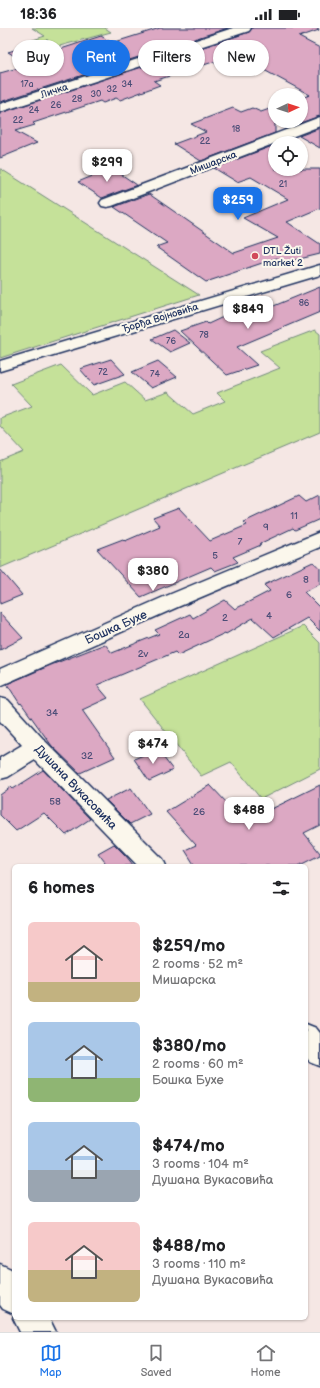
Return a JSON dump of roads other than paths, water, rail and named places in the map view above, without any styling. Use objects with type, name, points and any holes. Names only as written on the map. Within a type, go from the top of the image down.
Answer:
[{"type":"street","name":"Личка","points":[[0,108],[245,28]]},
{"type":"street","name":"Мишарска","points":[[107,203],[320,121]]},
{"type":"street","name":"Ђорђа Војновића","points":[[0,366],[320,270]]},
{"type":"street","name":"Бошка Бухе","points":[[0,678],[173,601],[318,543]]},
{"type":"street","name":"Душана Вукасовића","points":[[0,706],[37,747],[152,864]]},
{"type":"street","points":[[0,770],[37,747]]},
{"type":"street","points":[[308,1039],[320,1053]]},
{"type":"street","points":[[0,1280],[12,1295]]},
{"type":"street","points":[[31,1320],[40,1332]]},
{"type":"place","name":"DTL Žuti market 2","points":[[255,256]]}]
